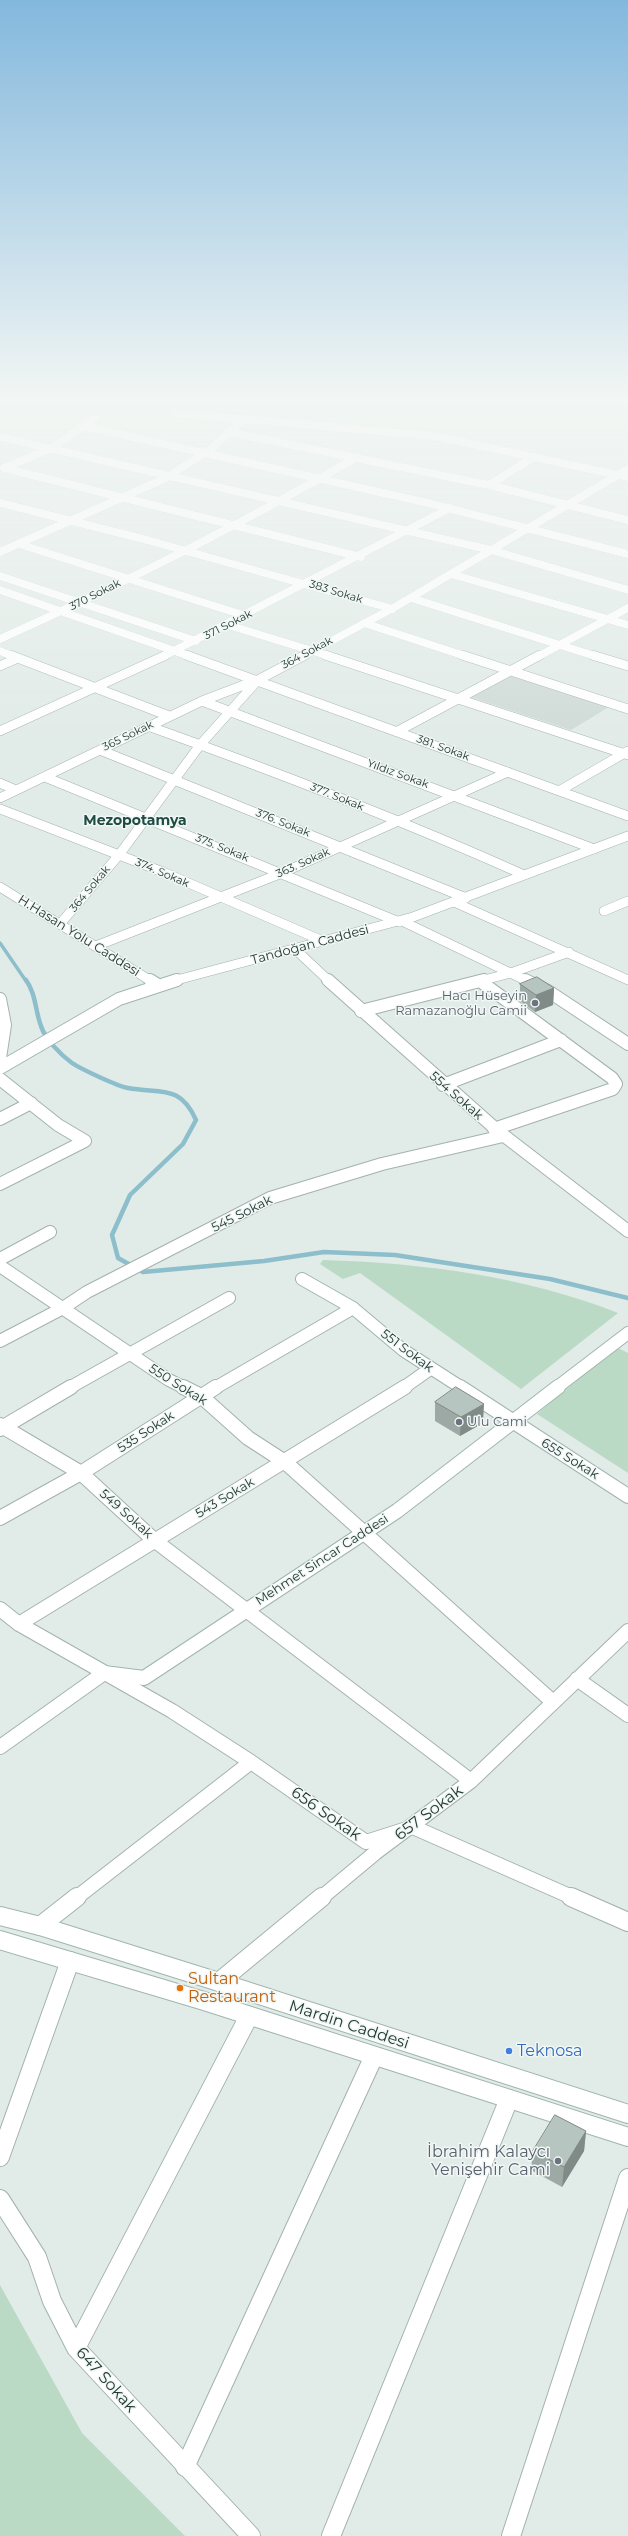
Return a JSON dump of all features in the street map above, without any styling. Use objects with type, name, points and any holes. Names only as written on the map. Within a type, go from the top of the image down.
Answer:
[{"type":"street","name":"383 Sokak","points":[[42,514],[185,550],[393,609]]},
{"type":"street","points":[[0,552],[88,514]]},
{"type":"street","points":[[190,514],[361,557]]},
{"type":"street","name":"370 Sokak","points":[[0,640],[81,603],[126,579],[259,514]]},
{"type":"street","points":[[335,514],[491,550],[628,590]]},
{"type":"street","name":"371 Sokak","points":[[0,731],[176,651],[361,557],[439,514]]},
{"type":"street","points":[[477,514],[531,527],[628,554]]},
{"type":"street","name":"364 Sokak","points":[[60,924],[119,855],[145,817],[200,745],[258,680],[312,650],[393,609],[553,514]]},
{"type":"street","points":[[608,514],[628,520]]},
{"type":"street","points":[[19,544],[246,616]]},
{"type":"street","points":[[451,574],[628,625]]},
{"type":"street","points":[[0,576],[196,641]]},
{"type":"street","name":"381. Sokak","points":[[0,590],[258,680],[628,816]]},
{"type":"street","points":[[411,598],[628,666]]},
{"type":"street","points":[[398,731],[628,608]]},
{"type":"street","points":[[364,623],[628,709]]},
{"type":"street","points":[[228,625],[291,647],[312,650],[627,753]]},
{"type":"street","points":[[0,651],[169,716]]},
{"type":"street","points":[[0,666],[18,658]]},
{"type":"street","name":"365 Sokak","points":[[0,798],[169,716],[202,701],[258,680]]},
{"type":"street","name":"Yıldız Sokak","points":[[202,701],[594,849]]},
{"type":"street","name":"377. Sokak","points":[[148,726],[285,775],[448,840],[522,874]]},
{"type":"street","name":"376. Sokak","points":[[100,750],[466,898]]},
{"type":"street","points":[[559,791],[627,753]]},
{"type":"street","name":"363. Sokak","points":[[96,946],[223,898],[457,796],[508,772]]},
{"type":"street","name":"375. Sokak","points":[[45,777],[401,921],[548,991],[628,1044]]},
{"type":"street","points":[[0,783],[16,790]]},
{"type":"street","name":"374. Sokak","points":[[0,809],[119,855],[322,941]]},
{"type":"street","name":"Tandoğan Caddesi","points":[[2,1067],[119,999],[158,985],[401,921],[466,898],[522,874],[628,836]]},
{"type":"street","name":"H.Hasan Yolu Caddesi","points":[[0,887],[158,985]]},
{"type":"street","points":[[604,911],[628,901]]},
{"type":"street","points":[[454,902],[628,980]]},
{"type":"street","name":"554 Sokak","points":[[295,949],[361,1011],[498,1132],[628,1230]]},
{"type":"street","points":[[361,1011],[510,973],[568,952]]},
{"type":"street","points":[[480,981],[560,1040]]},
{"type":"street","points":[[0,999],[4,1025],[0,1058],[2,1067]]},
{"type":"street","points":[[444,1085],[560,1040]]},
{"type":"street","name":"545 Sokak","points":[[0,1341],[63,1308],[87,1292],[270,1198],[382,1164],[498,1132],[612,1089],[616,1084],[612,1078],[560,1040]]},
{"type":"street","points":[[0,1079],[58,1125],[85,1141],[80,1145],[0,1184]]},
{"type":"street","points":[[0,1118],[31,1103]]},
{"type":"street","points":[[0,1259],[50,1232]]},
{"type":"street","name":"550 Sokak","points":[[0,1266],[169,1380],[201,1396],[248,1438],[285,1462],[553,1702]]},
{"type":"street","name":"551 Sokak","points":[[302,1279],[353,1308],[403,1350],[512,1423]]},
{"type":"street","points":[[1,1427],[129,1353],[229,1298]]},
{"type":"street","name":"535 Sokak","points":[[0,1518],[81,1473],[201,1396],[353,1308]]},
{"type":"street","name":"Mehmet Sincar Caddesi","points":[[104,1673],[144,1678],[397,1512],[628,1333]]},
{"type":"street","name":"543 Sokak","points":[[19,1624],[154,1540],[285,1462],[413,1382],[430,1368]]},
{"type":"street","name":"655 Sokak","points":[[512,1423],[628,1496]]},
{"type":"street","name":"549 Sokak","points":[[1,1427],[81,1473],[154,1540],[470,1781]]},
{"type":"street","name":"656 Sokak","points":[[0,1609],[19,1624],[172,1712],[251,1762],[366,1842],[413,1826]]},
{"type":"street","name":"657 Sokak","points":[[219,1982],[376,1853],[470,1781],[628,1631]]},
{"type":"street","points":[[0,1747],[104,1673]]},
{"type":"street","points":[[577,1678],[628,1715]]},
{"type":"street","points":[[40,1926],[251,1762]]},
{"type":"street","points":[[413,1826],[628,1922]]},
{"type":"street","name":"Mardin Caddesi","points":[[0,1916],[40,1926],[219,1982],[628,2114]]},
{"type":"street","name":"Mardin Caddesi","points":[[0,1940],[249,2016],[628,2137]]},
{"type":"street","points":[[0,2157],[70,1961]]},
{"type":"street","points":[[76,2348],[249,2016]]},
{"type":"street","points":[[186,2467],[374,2056]]},
{"type":"street","points":[[330,2536],[508,2099]]},
{"type":"street","points":[[511,2536],[628,2178]]},
{"type":"street","name":"647 Sokak","points":[[0,2199],[37,2257],[52,2301],[76,2348],[251,2536]]},
{"type":"shaded area","points":[[513,675],[609,707],[571,730],[470,697]]},
{"type":"green space","points":[[323,1260],[398,1264],[473,1274],[547,1290],[583,1300],[618,1313],[521,1389],[360,1273],[343,1279],[320,1264]]},
{"type":"green space","points":[[616,1347],[628,1353],[628,1473],[537,1414]]},
{"type":"green space","points":[[0,2285],[82,2433],[185,2536],[0,2536]]},
{"type":"building","points":[[537,977],[554,988],[536,995],[520,984]]},
{"type":"building","points":[[456,1387],[484,1404],[461,1417],[435,1402]]},
{"type":"building","points":[[555,2115],[586,2131],[564,2167],[533,2151]]},
{"type":"waterway","points":[[0,943],[26,981]]},
{"type":"waterway","points":[[26,980],[34,996],[43,1031],[58,1051],[68,1060],[91,1073],[123,1087],[160,1091],[176,1096],[190,1109],[196,1120],[183,1144],[130,1195],[112,1235],[118,1258],[143,1272],[264,1261],[324,1252],[395,1255],[550,1279],[628,1298]]},
{"type":"place","name":"Hacı Hüseyin Ramazanoğlu Camii","points":[[535,1003]]},
{"type":"place","name":"Ulu Cami","points":[[459,1422]]},
{"type":"place","name":"Sultan Restaurant","points":[[180,1988]]},
{"type":"place","name":"Teknosa","points":[[509,2051]]},
{"type":"place","name":"İbrahim Kalaycı Yenişehir Cami","points":[[558,2161]]},
{"type":"district","name":"Mezopotamya","points":[[135,821]]}]
